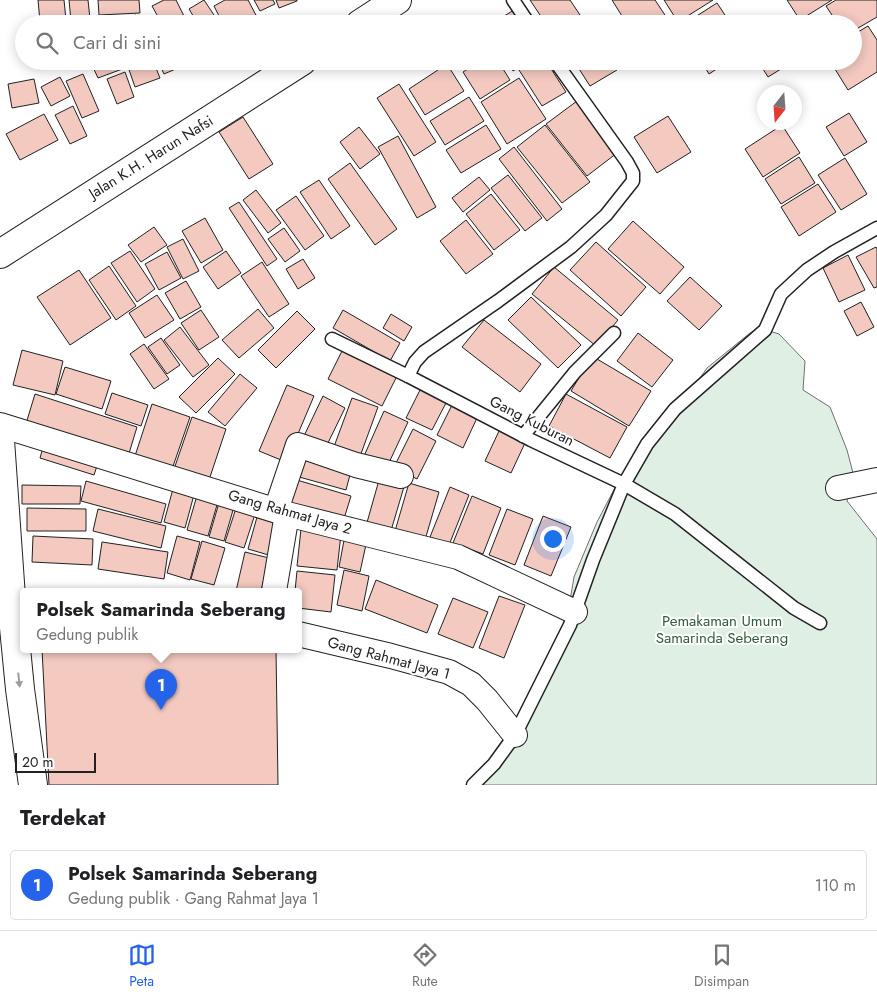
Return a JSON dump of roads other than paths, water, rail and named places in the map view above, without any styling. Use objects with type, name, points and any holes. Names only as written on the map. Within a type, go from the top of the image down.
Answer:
[{"type":"main road","points":[[374,15],[397,0]]},
{"type":"main road","name":"Jalan K.H. Harun Nafsi","points":[[0,254],[288,70]]},
{"type":"main road","points":[[0,440],[20,689],[33,785]]},
{"type":"street","name":"Gang Rahmat Jaya 2","points":[[0,425],[281,512],[458,557],[575,612]]},
{"type":"street","points":[[274,588],[281,512],[298,445],[356,465],[401,476]]},
{"type":"street","points":[[838,488],[877,480]]},
{"type":"street","name":"Gang Rahmat Jaya 1","points":[[302,635],[449,672],[471,684],[487,700],[515,735]]},
{"type":"lane","points":[[513,0],[523,15]]},
{"type":"lane","points":[[408,376],[415,362],[424,352],[498,302],[571,247],[606,215],[633,180],[633,173],[628,162],[562,70]]},
{"type":"lane","points":[[473,785],[494,764],[515,735],[570,625],[593,560],[624,484],[647,444],[675,408],[765,330],[781,294],[807,270],[834,252],[877,228]]},
{"type":"lane","points":[[523,436],[575,372],[614,332]]},
{"type":"lane","name":"Gang Kuburan","points":[[332,339],[523,436],[624,484],[674,514],[794,608],[820,623]]},
{"type":"place","name":"Polsek Samarinda Seberang","points":[[161,710]]},
{"type":"park label","name":"Pemakaman Umum Samarinda Seberang","points":[[722,630]]}]
